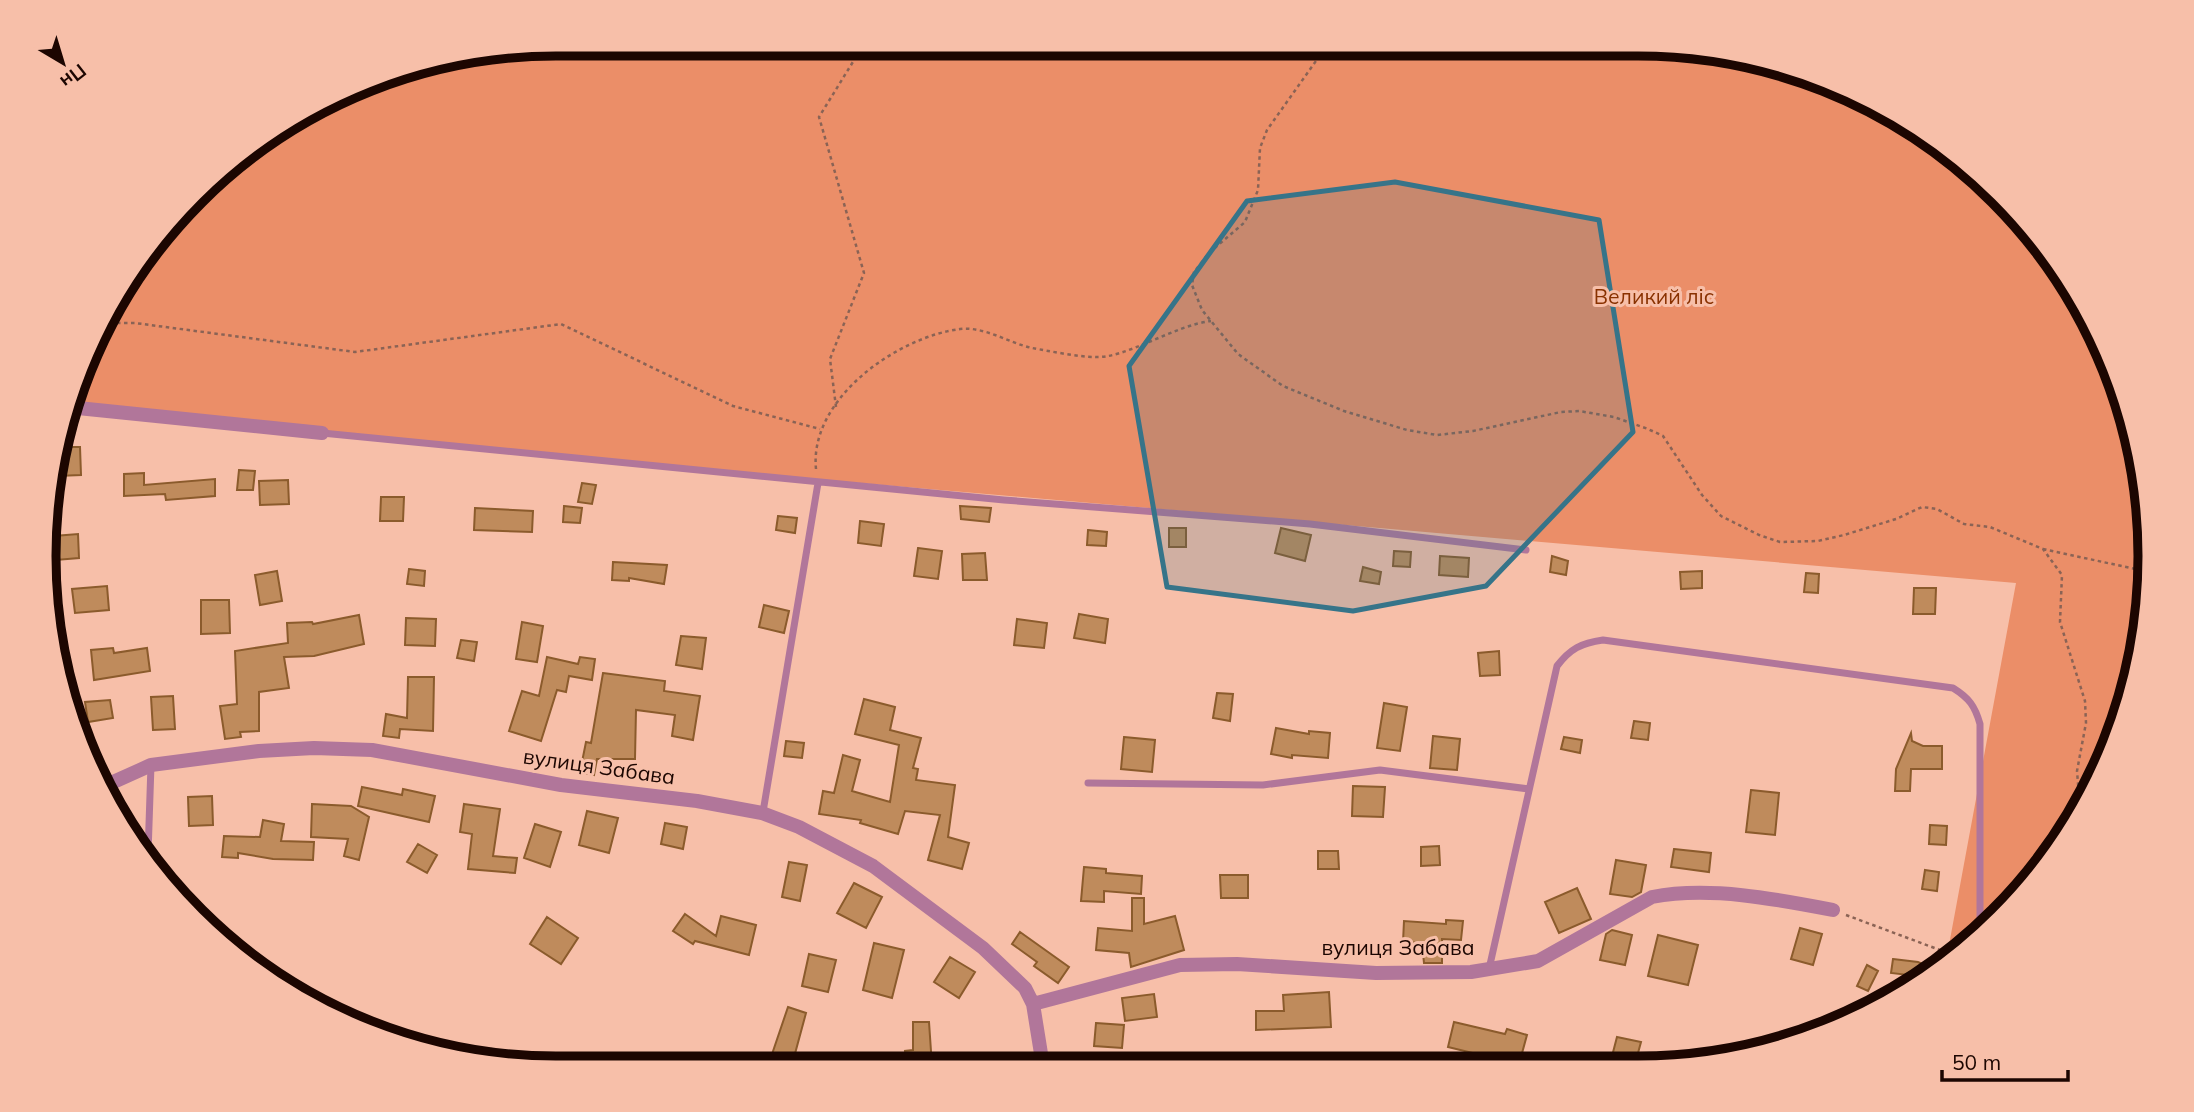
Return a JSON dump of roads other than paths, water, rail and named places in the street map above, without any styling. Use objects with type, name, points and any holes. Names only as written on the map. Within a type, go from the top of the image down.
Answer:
[{"type":"street","points":[[79,408],[322,433]]},
{"type":"street","name":"вулиця Забава","points":[[111,783],[151,765],[259,751],[314,748],[372,750],[561,785],[698,801],[762,813],[799,827],[873,866],[983,948],[1025,988],[1033,1004],[1041,1056]]},
{"type":"street","name":"вулиця Забава","points":[[1033,1004],[1180,965],[1237,964],[1376,973],[1489,969],[1538,961],[1651,897],[1670,894],[1736,895],[1833,910]]},
{"type":"lane","points":[[322,433],[818,483],[1310,524],[1526,550]]},
{"type":"lane","points":[[762,813],[818,483]]},
{"type":"lane","points":[[1489,969],[1557,666],[1569,651],[1586,642],[1603,640],[1953,688],[1967,696],[1976,709],[1980,724],[1980,921]]},
{"type":"lane","points":[[148,845],[151,765]]},
{"type":"lane","points":[[1088,783],[1263,785],[1380,770],[1529,789]]},
{"type":"park label","name":"Великий ліс","points":[[1654,297]]}]
